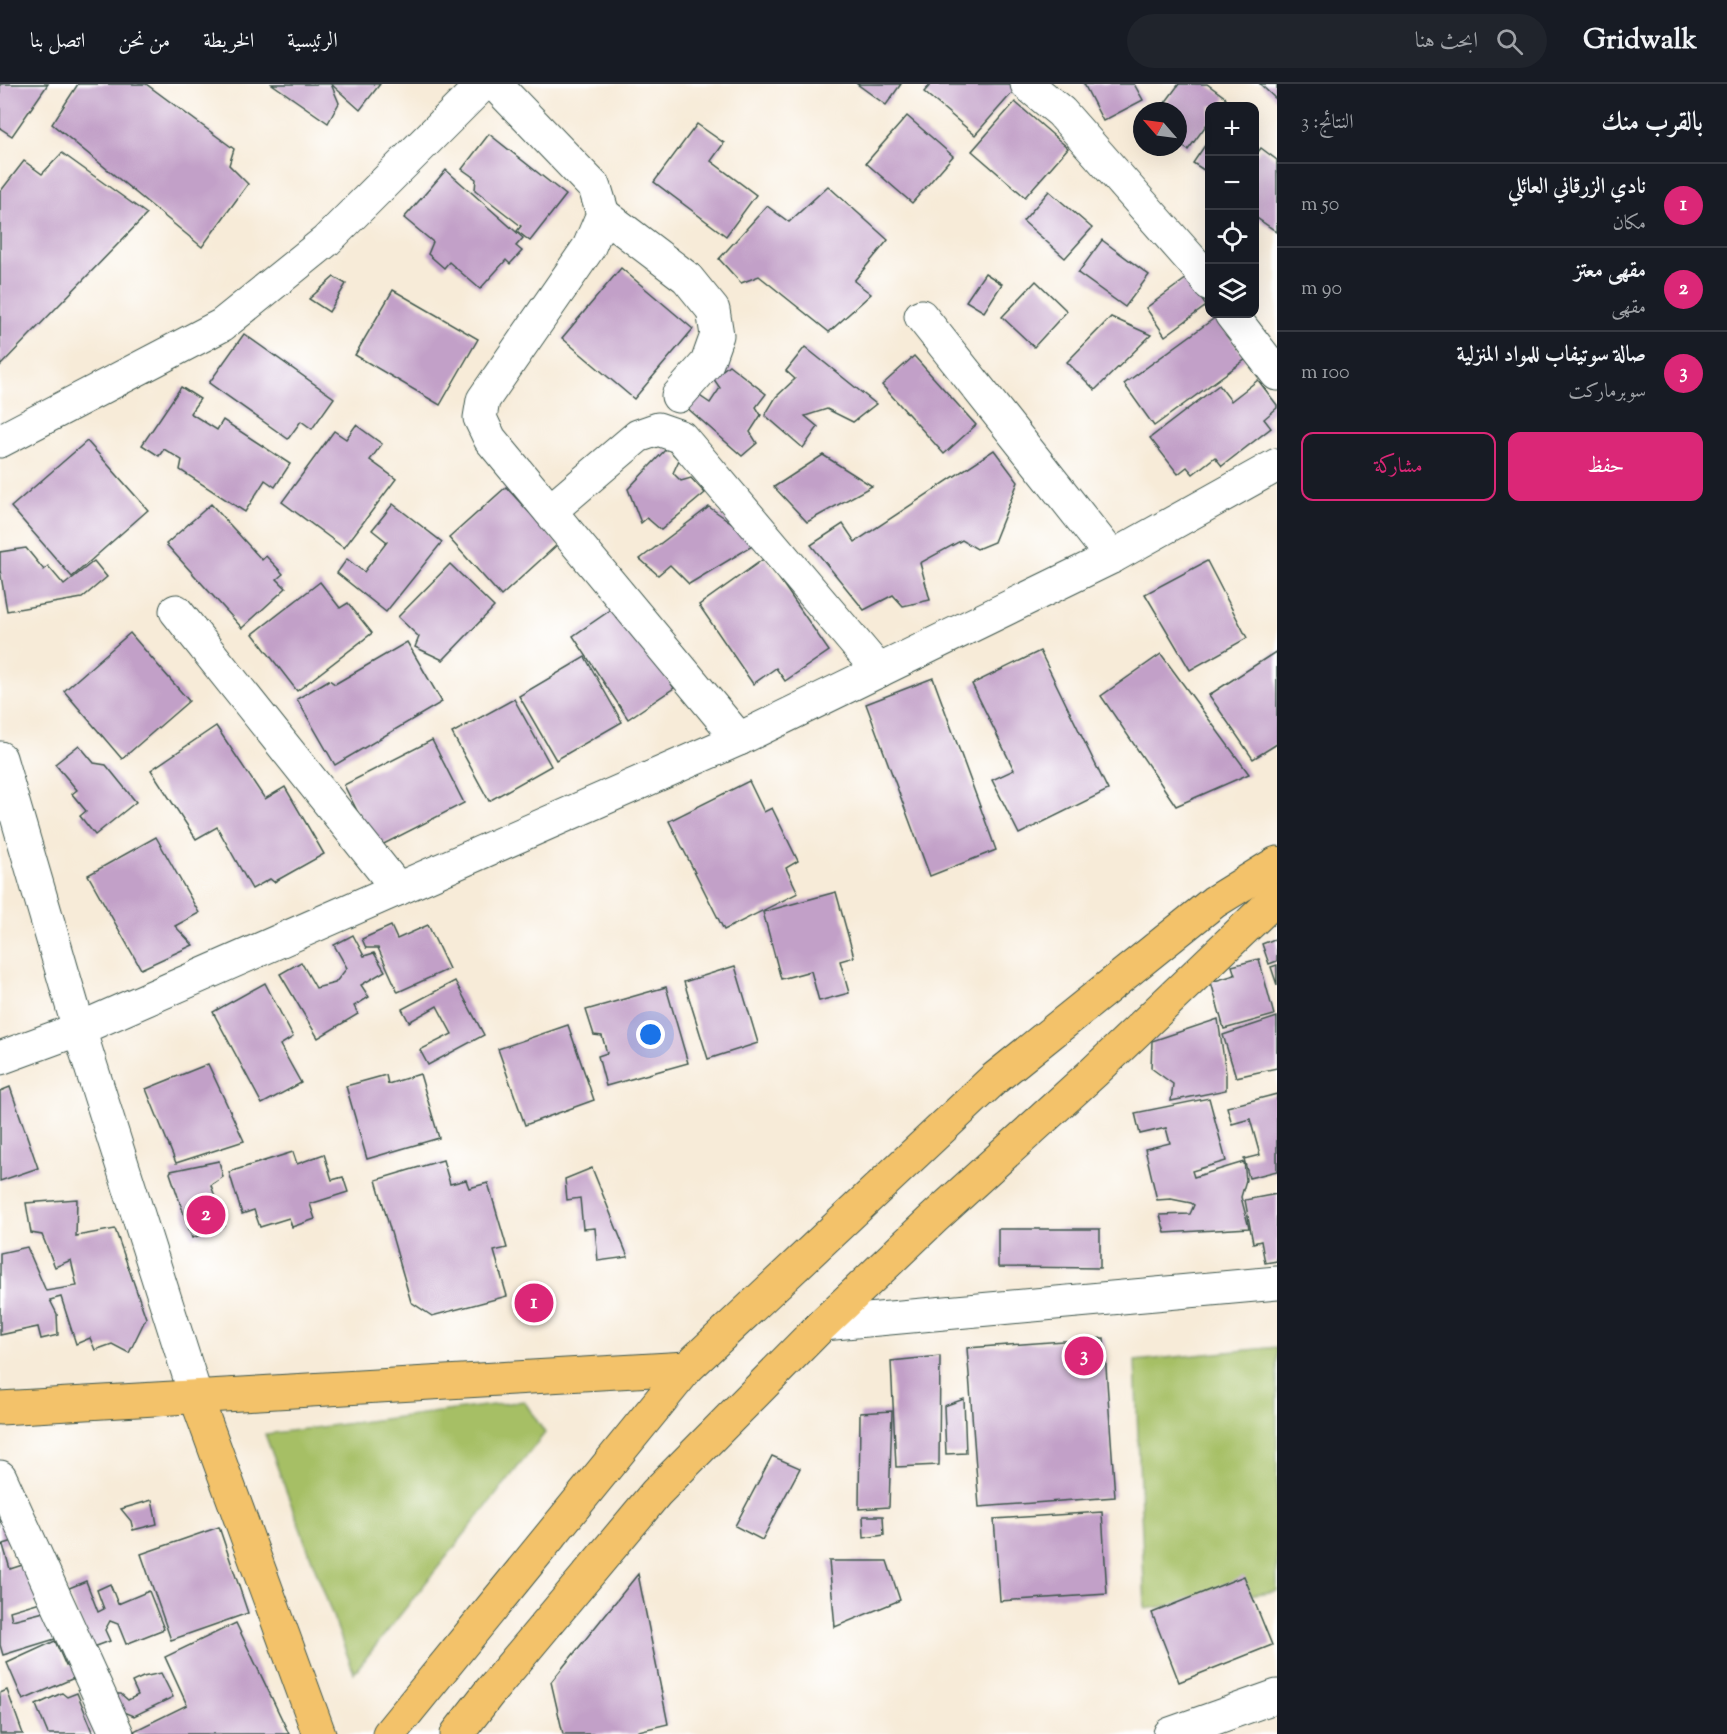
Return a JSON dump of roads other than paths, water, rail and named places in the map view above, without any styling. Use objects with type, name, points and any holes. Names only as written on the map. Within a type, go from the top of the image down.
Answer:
[{"type":"main road","points":[[389,1734],[687,1368],[994,1079],[1214,902],[1277,863]]},
{"type":"main road","points":[[457,1734],[656,1493],[823,1324],[1277,899]]},
{"type":"main road","points":[[0,1408],[687,1368]]},
{"type":"main road","points":[[196,1396],[319,1734]]},
{"type":"street","points":[[0,441],[222,325],[326,241],[483,84]]},
{"type":"street","points":[[495,84],[595,188],[603,214],[687,278],[713,310],[717,335],[707,363],[678,396]]},
{"type":"street","points":[[1027,84],[1061,112],[1205,278]]},
{"type":"street","points":[[603,214],[589,247],[483,400],[480,418],[490,439],[739,739]]},
{"type":"street","points":[[921,316],[1112,557]]},
{"type":"street","points":[[1234,318],[1277,374]]},
{"type":"street","points":[[550,511],[638,436],[658,429],[681,437],[879,671]]},
{"type":"street","points":[[0,1058],[79,1029],[739,739],[1112,557],[1277,465]]},
{"type":"street","points":[[176,611],[398,889]]},
{"type":"street","points":[[0,758],[79,1029],[196,1396]]},
{"type":"street","points":[[823,1324],[1277,1283]]},
{"type":"street","points":[[0,1477],[117,1734]]},
{"type":"street","points":[[1170,1734],[1277,1696]]},
{"type":"place","name":"مقهى معتز","points":[[206,1215]]},
{"type":"place","name":"نادي الزرقاني العائلي","points":[[534,1303]]},
{"type":"place","name":"صالة سوتيفاب للمواد المنزلية","points":[[1084,1356]]}]
